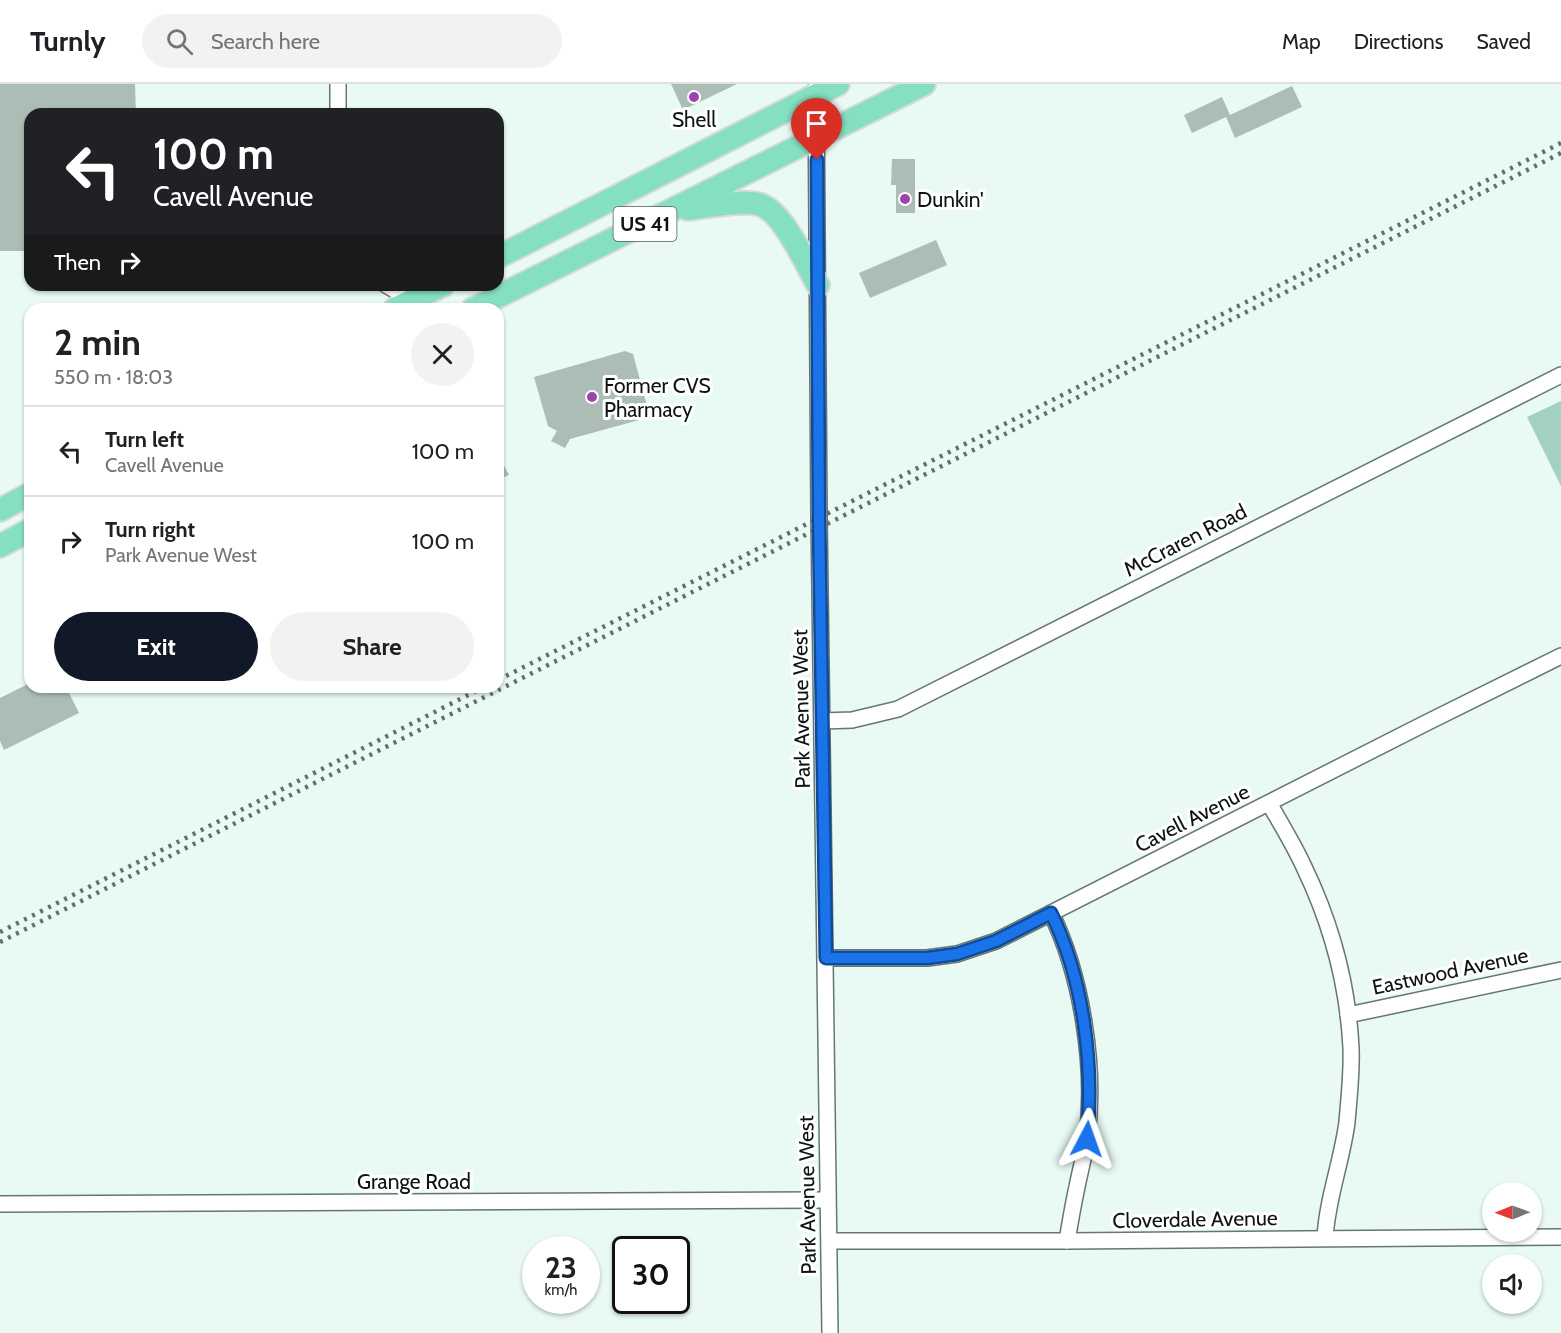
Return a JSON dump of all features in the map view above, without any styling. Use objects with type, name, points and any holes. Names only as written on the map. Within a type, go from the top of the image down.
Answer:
[{"type":"highway","name":"US 41","points":[[504,254],[816,90],[838,84]]},
{"type":"highway","name":"US 41","points":[[485,303],[924,84]]},
{"type":"highway","points":[[671,211],[732,203],[757,203],[771,210],[781,220],[818,285]]},
{"type":"highway","points":[[408,303],[431,291]]},
{"type":"highway","points":[[0,510],[24,497]]},
{"type":"highway","points":[[0,546],[24,533]]},
{"type":"street","points":[[338,84],[338,108]]},
{"type":"street","name":"Park Avenue West","points":[[816,90],[830,1333]]},
{"type":"street","points":[[391,291],[402,303]]},
{"type":"street","name":"McCraren Road","points":[[822,721],[852,720],[898,709],[1561,375]]},
{"type":"street","name":"Cavell Avenue","points":[[826,958],[927,958],[957,954],[996,941],[1561,656]]},
{"type":"street","points":[[1269,803],[1304,867],[1326,919],[1340,969],[1348,1014],[1351,1049],[1347,1114],[1341,1152],[1326,1214],[1324,1239]]},
{"type":"street","points":[[1051,913],[1058,927],[1077,985],[1090,1076],[1087,1139],[1067,1242]]},
{"type":"street","name":"Eastwood Avenue","points":[[1348,1014],[1561,970]]},
{"type":"street","name":"Grange Road","points":[[0,1204],[827,1200]]},
{"type":"street","name":"Cloverdale Avenue","points":[[830,1242],[1561,1237]]},
{"type":"green space","points":[[1561,401],[1561,486],[1527,417]]},
{"type":"building","points":[[0,84],[135,84],[136,108],[24,108],[24,251],[0,251]]},
{"type":"building","name":"Shell","points":[[671,84],[737,84],[683,110]]},
{"type":"building","points":[[1292,86],[1302,107],[1235,138],[1226,117],[1192,133],[1184,115],[1222,97],[1230,115]]},
{"type":"building","name":"Dunkin'","points":[[892,159],[915,159],[915,213],[896,213],[896,185],[891,185]]},
{"type":"building","points":[[936,240],[947,265],[870,298],[859,273]]},
{"type":"building","name":"Former CVS Pharmacy","points":[[625,351],[633,354],[650,417],[570,439],[565,448],[551,441],[557,431],[548,426],[534,377]]},
{"type":"building","points":[[504,465],[509,475],[504,477]]},
{"type":"building","points":[[24,686],[24,693],[69,693],[79,713],[4,750],[0,741],[0,698]]},
{"type":"railway","points":[[504,677],[1561,143]]},
{"type":"railway","points":[[504,687],[1561,153]]},
{"type":"railway","points":[[0,932],[472,693]]},
{"type":"railway","points":[[0,942],[493,693]]},
{"type":"place","name":"Shell","points":[[694,97]]},
{"type":"place","name":"Dunkin'","points":[[905,199]]},
{"type":"place","name":"Former CVS Pharmacy","points":[[592,397]]},
{"type":"route","points":[[817,160],[819,517],[826,958],[927,958],[957,954],[996,941],[1051,913],[1058,927],[1077,985],[1088,1053],[1090,1076],[1087,1139]]}]
